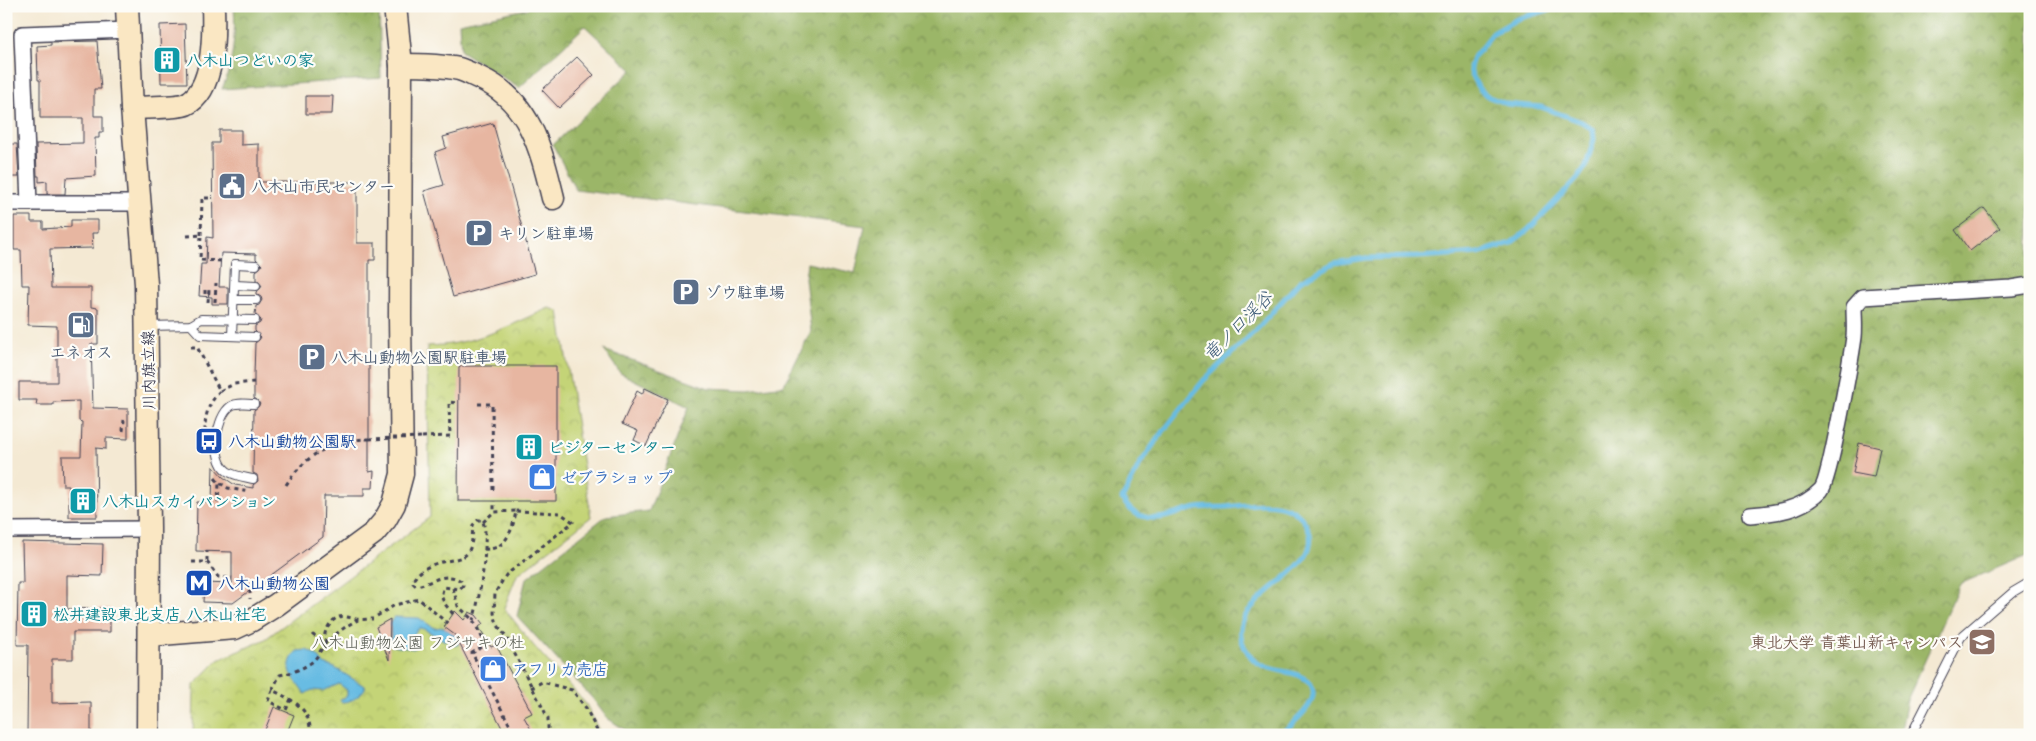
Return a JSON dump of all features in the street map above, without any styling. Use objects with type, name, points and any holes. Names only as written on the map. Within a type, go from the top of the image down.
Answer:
[{"type":"street","name":"川内旗立線","points":[[127,6],[132,108],[141,203],[147,326],[149,529],[148,735]]},
{"type":"street","points":[[132,108],[186,104],[196,96],[204,83],[214,41],[213,6]]},
{"type":"street","points":[[149,635],[217,631],[235,628],[252,620],[276,605],[374,533],[385,520],[394,504],[402,474],[400,317],[401,65],[395,6]]},
{"type":"street","points":[[29,203],[22,34],[129,30]]},
{"type":"street","points":[[401,65],[427,65],[460,69],[493,84],[519,108],[531,127],[542,151],[553,198]]},
{"type":"street","points":[[6,203],[141,203]]},
{"type":"street","points":[[1750,515],[1780,513],[1805,502],[1822,489],[1829,467],[1854,335],[1854,307],[1863,297],[2011,288],[2030,285]]},
{"type":"street","points":[[6,530],[149,529]]},
{"type":"lane","points":[[232,336],[235,264],[256,264]]},
{"type":"lane","points":[[235,285],[256,286]]},
{"type":"lane","points":[[234,300],[256,300]]},
{"type":"lane","points":[[147,326],[190,325],[201,319],[255,320]]},
{"type":"lane","points":[[190,325],[200,335],[255,337]]},
{"type":"lane","points":[[253,479],[225,470],[218,459],[217,451],[218,424],[222,414],[236,404],[254,404]]},
{"type":"lane","points":[[1911,735],[1961,637],[2013,592],[2030,582]]},
{"type":"path","points":[[213,198],[202,198],[200,260],[222,261]]},
{"type":"path","points":[[187,236],[201,235]]},
{"type":"path","points":[[215,302],[216,283]]},
{"type":"path","points":[[207,290],[208,302]]},
{"type":"path","points":[[220,392],[234,384],[254,382]]},
{"type":"path","points":[[286,485],[307,460],[324,449],[340,442],[450,436],[449,402],[458,403]]},
{"type":"path","points":[[478,404],[492,404],[493,490]]},
{"type":"path","points":[[123,431],[124,420]]},
{"type":"path","points":[[219,483],[228,488],[253,492]]},
{"type":"path","points":[[494,501],[494,512]]},
{"type":"path","points":[[484,549],[492,550],[506,540],[511,531],[516,511]]},
{"type":"path","points":[[483,522],[494,512],[516,511],[560,513],[573,522],[506,575],[496,594],[494,613],[497,624],[506,637],[548,718],[548,728],[552,735]]},
{"type":"path","points":[[453,614],[440,595],[444,587],[460,589],[462,584],[459,579],[443,577],[432,579],[420,586],[413,583],[413,580],[426,566],[464,557],[470,551],[472,544],[473,525],[478,520],[483,522]]},
{"type":"path","points":[[473,620],[482,580],[485,539],[483,522]]},
{"type":"path","points":[[207,551],[207,562],[218,577],[232,578]]},
{"type":"path","points":[[192,562],[207,562]]},
{"type":"path","points":[[453,588],[458,606],[473,620],[486,645],[472,652],[515,735]]},
{"type":"path","points":[[291,699],[286,710],[278,708],[268,701],[280,674],[291,672],[310,664],[318,656],[326,643],[341,629],[358,620],[375,617],[396,605],[419,599],[447,623]]},
{"type":"path","points":[[326,643],[326,631],[332,620],[343,616],[358,620]]},
{"type":"path","points":[[312,636],[326,643]]},
{"type":"path","points":[[531,688],[542,682],[572,690],[586,708],[599,735]]},
{"type":"path","points":[[272,690],[298,702],[308,718],[310,735]]},
{"type":"green space","points":[[234,6],[379,6],[381,78],[222,89],[229,69],[233,48]]},
{"type":"green space","points":[[531,6],[2030,6],[2030,554],[1960,584],[1907,700],[1900,735],[633,735],[607,718],[593,699],[517,616],[526,579],[606,516],[649,511],[689,407],[620,373],[604,350],[709,388],[748,390],[784,385],[811,331],[805,278],[807,263],[855,273],[865,226],[576,190],[553,145],[632,70],[585,26],[519,88],[461,51],[459,23],[527,9]]},
{"type":"green space","name":"八木山動物公園 フジサキの杜","points":[[549,308],[559,311],[591,517],[517,575],[504,608],[533,645],[586,704],[601,735],[193,735],[194,685],[218,660],[264,640],[430,517],[427,346],[475,339]]},
{"type":"water","points":[[394,617],[419,618],[434,628],[444,627],[455,635],[459,644],[454,646],[447,639],[445,641],[419,628],[410,639],[416,646],[414,649],[390,645],[388,640],[391,638],[390,623]]},
{"type":"water","points":[[307,650],[318,656],[324,664],[335,668],[366,687],[356,698],[345,702],[340,700],[347,696],[347,690],[339,684],[323,691],[312,690],[305,694],[291,673],[290,663],[297,651]]},
{"type":"building","name":"八木山つどいの家","points":[[185,24],[187,83],[161,83],[160,25]]},
{"type":"building","points":[[97,41],[101,89],[94,89],[94,116],[103,116],[103,132],[99,132],[99,138],[95,138],[96,176],[66,178],[65,194],[47,194],[47,181],[39,182],[39,176],[37,176],[36,144],[83,143],[83,118],[40,118],[40,80],[38,80],[37,46],[51,45],[51,42]]},
{"type":"building","points":[[577,57],[594,75],[559,108],[542,90]]},
{"type":"building","points":[[306,96],[333,96],[332,114],[306,114]]},
{"type":"building","name":"キリン駐車場","points":[[493,123],[535,274],[453,297],[424,191],[444,185],[435,152],[446,148],[443,137]]},
{"type":"building","points":[[219,130],[241,130],[241,145],[259,144],[259,182],[357,182],[357,243],[375,243],[375,260],[369,260],[369,472],[374,471],[373,488],[364,488],[364,496],[324,496],[323,537],[233,603],[203,602],[204,583],[232,584],[232,552],[196,551],[197,502],[212,502],[213,466],[223,477],[235,485],[253,488],[253,485],[258,481],[257,475],[253,473],[254,410],[260,404],[254,398],[254,375],[255,343],[261,337],[255,331],[255,326],[261,320],[255,314],[256,306],[262,300],[256,294],[262,286],[256,280],[256,271],[262,265],[256,259],[256,254],[221,253],[219,287],[228,287],[228,304],[212,304],[212,297],[199,296],[201,264],[206,264],[207,237],[213,238],[212,143],[219,143]]},
{"type":"building","points":[[6,144],[17,144],[19,177],[6,177]]},
{"type":"building","points":[[1984,208],[2000,228],[1970,251],[1955,230]]},
{"type":"building","points":[[14,216],[31,216],[31,222],[43,222],[43,229],[71,227],[71,220],[98,220],[98,233],[92,233],[93,248],[50,249],[51,288],[91,288],[91,307],[98,308],[98,344],[91,344],[93,408],[128,409],[128,439],[106,438],[106,449],[96,448],[97,517],[69,517],[69,486],[63,486],[62,456],[81,456],[82,422],[79,421],[79,401],[53,402],[53,405],[36,405],[37,400],[19,400],[19,382],[57,382],[57,326],[28,325],[29,285],[22,285],[21,250],[14,250]]},
{"type":"building","name":"ビジターセンター","points":[[459,366],[556,366],[556,501],[458,501]]},
{"type":"building","points":[[645,388],[668,399],[646,446],[634,440],[638,431],[622,424],[637,391],[642,394]]},
{"type":"building","points":[[1859,443],[1880,448],[1874,477],[1853,473]]},
{"type":"building","points":[[22,542],[103,544],[102,576],[67,575],[67,609],[110,608],[110,632],[73,632],[73,659],[52,659],[52,703],[91,702],[91,735],[27,735],[28,645],[17,645],[18,583],[23,583]]},
{"type":"building","points":[[455,611],[464,620],[469,612],[476,615],[483,624],[479,627],[491,647],[496,645],[532,713],[524,717],[534,735],[510,735],[506,727],[502,728],[455,635],[444,627]]},
{"type":"building","points":[[390,619],[389,660],[376,627]]},
{"type":"building","points":[[274,707],[294,715],[286,735],[263,735]]},
{"type":"waterway","name":"竜ノ口渓谷","points":[[1279,735],[1302,715],[1312,698],[1313,689],[1308,682],[1298,675],[1267,668],[1253,660],[1244,646],[1241,628],[1248,612],[1295,568],[1307,554],[1311,538],[1303,520],[1287,508],[1266,504],[1197,508],[1163,517],[1149,518],[1133,512],[1122,499],[1140,464],[1203,381],[1258,328],[1300,281],[1334,263],[1366,258],[1478,253],[1511,243],[1528,230],[1577,179],[1586,166],[1594,139],[1593,130],[1582,122],[1541,107],[1507,104],[1489,97],[1479,89],[1472,76],[1470,67],[1473,58],[1493,33],[1517,19],[1561,6]]},
{"type":"place","name":"八木山つどいの家","points":[[167,60]]},
{"type":"place","name":"八木山市民センター","points":[[232,186]]},
{"type":"place","name":"キリン駐車場","points":[[479,233]]},
{"type":"place","name":"ゾウ駐車場","points":[[686,292]]},
{"type":"place","name":"エネオス","points":[[81,325]]},
{"type":"place","name":"八木山動物公園駅駐車場","points":[[312,357]]},
{"type":"place","name":"八木山動物公園駅","points":[[209,441]]},
{"type":"place","name":"ビジターセンター","points":[[529,447]]},
{"type":"place","name":"ゼブラショップ","points":[[542,477]]},
{"type":"place","name":"八木山スカイパンション","points":[[83,501]]},
{"type":"place","name":"八木山動物公園","points":[[199,583]]},
{"type":"place","name":"松井建設東北支店 八木山社宅","points":[[34,614]]},
{"type":"place","name":"東北大学 青葉山新キャンパス","points":[[1982,642]]},
{"type":"place","name":"アフリカ売店","points":[[493,669]]}]
